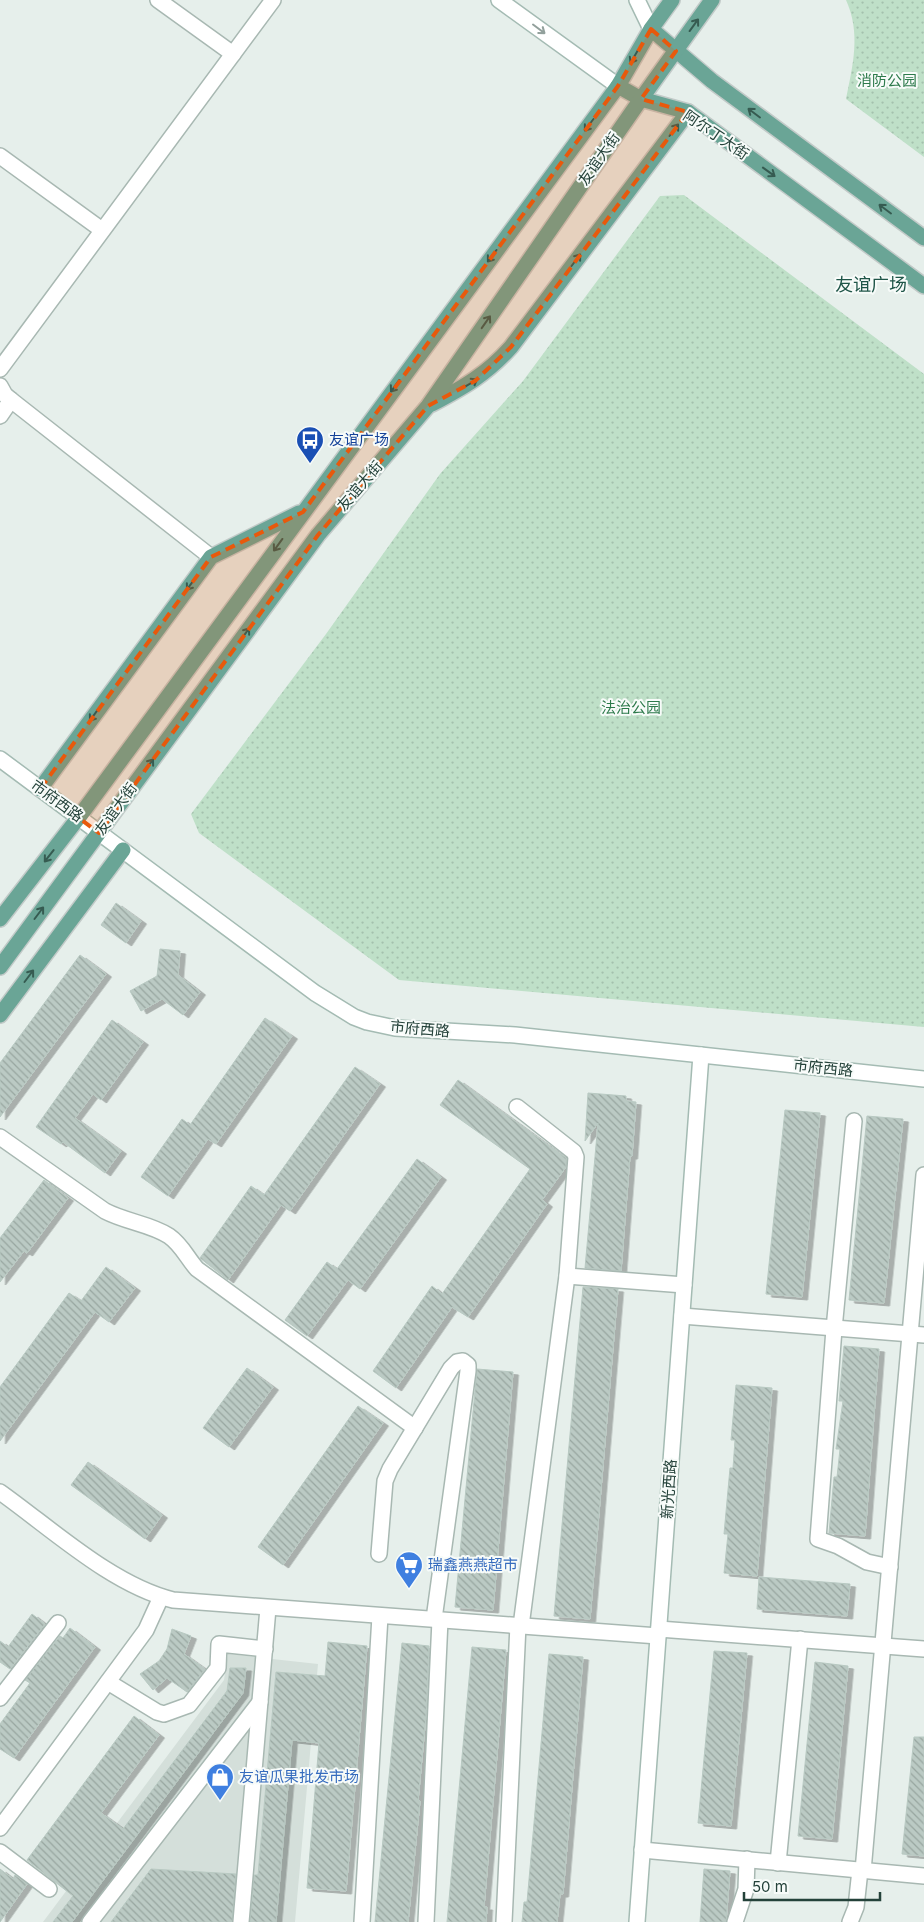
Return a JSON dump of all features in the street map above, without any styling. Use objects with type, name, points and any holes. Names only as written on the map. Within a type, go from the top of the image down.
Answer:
[{"type":"main road","name":"友谊大街","points":[[0,919],[79,817],[618,86],[651,29],[672,0]]},
{"type":"main road","name":"友谊大街","points":[[0,967],[318,535],[428,406],[712,0]]},
{"type":"main road","points":[[651,29],[712,81],[924,238]]},
{"type":"main road","name":"阿尔丁大街","points":[[618,86],[641,99],[688,112],[924,286]]},
{"type":"main road","points":[[428,406],[475,381],[495,365],[511,347],[688,112]]},
{"type":"main road","points":[[40,789],[211,557],[303,512]]},
{"type":"main road","points":[[0,1015],[122,850]]},
{"type":"street","points":[[158,0],[233,54]]},
{"type":"street","points":[[0,369],[273,0]]},
{"type":"street","name":"阿尔丁大街","points":[[499,0],[618,86]]},
{"type":"street","points":[[637,0],[651,29]]},
{"type":"street","points":[[0,156],[102,230]]},
{"type":"street","points":[[0,386],[5,401],[0,416]]},
{"type":"street","points":[[5,401],[211,557]]},
{"type":"street","name":"市府西路","points":[[0,759],[315,993],[338,1008],[367,1022],[416,1030],[515,1035],[924,1079]]},
{"type":"street","name":"新光西路","points":[[637,1922],[701,1055]]},
{"type":"street","points":[[504,1922],[519,1625],[567,1276],[576,1157],[574,1152],[517,1107]]},
{"type":"street","points":[[854,1121],[834,1329],[818,1539],[838,1546],[867,1562],[890,1567]]},
{"type":"street","points":[[0,1137],[105,1211],[120,1219],[150,1227],[169,1236],[180,1245],[197,1269],[415,1428]]},
{"type":"street","points":[[850,1922],[856,1907],[861,1870],[890,1567],[917,1334],[924,1175]]},
{"type":"street","points":[[567,1276],[684,1285]]},
{"type":"street","points":[[682,1316],[917,1334]]},
{"type":"street","points":[[379,1554],[385,1481],[451,1368],[457,1362],[466,1362],[468,1371],[437,1620],[426,1922]]},
{"type":"street","points":[[2,1498],[132,1586],[161,1597],[189,1602],[437,1620],[800,1639],[924,1649]]},
{"type":"street","points":[[0,1828],[150,1625],[161,1597]]},
{"type":"street","points":[[242,1922],[268,1608]]},
{"type":"street","points":[[362,1922],[380,1616]]},
{"type":"street","points":[[0,1698],[58,1623]]},
{"type":"street","points":[[778,1862],[800,1639]]},
{"type":"street","points":[[108,1682],[157,1712],[164,1714],[189,1706],[215,1673],[219,1663],[219,1644],[265,1649]]},
{"type":"street","points":[[90,1922],[260,1701]]},
{"type":"street","points":[[642,1850],[924,1876]]},
{"type":"street","points":[[0,1852],[49,1890]]},
{"type":"street","points":[[734,1922],[746,1889],[747,1860]]},
{"type":"highlighted area","points":[[651,29],[676,51],[641,99],[688,112],[511,347],[475,381],[428,406],[318,535],[99,833],[40,789],[211,557],[303,512],[618,86]]},
{"type":"shaded area","name":"友谊瓜果批发市场","points":[[228,1654],[318,1664],[295,1922],[43,1922],[224,1680]]},
{"type":"green space","name":"消防公园","points":[[846,0],[924,0],[924,157],[846,99],[853,61],[854,37],[851,12]]},
{"type":"green space","name":"法治公园","points":[[684,195],[924,374],[924,1027],[399,980],[199,833],[191,814],[326,634],[440,474],[523,381],[660,196]]},
{"type":"building","points":[[116,903],[141,921],[126,943],[101,925]]},
{"type":"building","points":[[160,949],[180,951],[178,975],[200,992],[183,1015],[162,999],[141,1011],[130,991],[157,976]]},
{"type":"building","points":[[80,955],[106,974],[0,1117],[0,1063]]},
{"type":"building","points":[[265,1018],[292,1036],[216,1144],[208,1139],[168,1196],[141,1177],[182,1119],[190,1125]]},
{"type":"building","points":[[112,1020],[143,1042],[101,1100],[93,1094],[75,1118],[121,1151],[105,1173],[63,1142],[61,1144],[36,1127]]},
{"type":"building","points":[[355,1067],[380,1084],[290,1211],[281,1205],[228,1280],[200,1258],[251,1186],[264,1195]]},
{"type":"building","points":[[458,1080],[566,1158],[566,1167],[542,1200],[547,1204],[468,1317],[452,1307],[396,1388],[373,1371],[432,1286],[442,1294],[530,1169],[440,1105]]},
{"type":"building","points":[[588,1093],[626,1096],[626,1101],[636,1102],[621,1271],[585,1268],[598,1123],[585,1141]]},
{"type":"building","points":[[785,1110],[820,1113],[802,1297],[766,1294]]},
{"type":"building","points":[[867,1116],[903,1119],[884,1303],[849,1300]]},
{"type":"building","points":[[417,1159],[441,1177],[360,1289],[348,1280],[307,1336],[285,1320],[327,1262],[337,1269]]},
{"type":"building","points":[[44,1180],[68,1198],[27,1253],[24,1251],[0,1282],[0,1238]]},
{"type":"building","points":[[106,1267],[135,1288],[109,1322],[95,1312],[0,1441],[0,1387],[69,1293],[81,1301]]},
{"type":"building","points":[[583,1287],[618,1289],[590,1619],[554,1616]]},
{"type":"building","points":[[844,1346],[879,1349],[865,1536],[829,1533],[834,1477],[837,1477],[840,1449],[836,1449],[843,1401],[839,1401]]},
{"type":"building","points":[[247,1368],[273,1387],[229,1447],[203,1428]]},
{"type":"building","points":[[477,1369],[513,1372],[493,1610],[455,1607]]},
{"type":"building","points":[[736,1385],[772,1388],[757,1576],[724,1573],[728,1534],[724,1534],[730,1468],[733,1468],[735,1440],[731,1440]]},
{"type":"building","points":[[358,1406],[383,1423],[283,1565],[258,1547]]},
{"type":"building","points":[[88,1462],[162,1515],[145,1539],[71,1485]]},
{"type":"building","points":[[759,1577],[850,1584],[847,1616],[757,1609]]},
{"type":"building","points":[[32,1614],[45,1624],[10,1669],[0,1662],[0,1641],[8,1647]]},
{"type":"building","points":[[70,1628],[95,1647],[14,1758],[0,1749],[0,1724],[30,1683],[25,1680],[60,1636],[63,1638]]},
{"type":"building","points":[[172,1629],[191,1636],[184,1654],[205,1669],[187,1692],[167,1678],[153,1690],[140,1674],[159,1661],[167,1649]]},
{"type":"building","points":[[328,1642],[367,1646],[346,1891],[307,1888],[319,1743],[292,1740],[276,1922],[250,1922],[254,1875],[258,1875],[276,1672],[325,1676]]},
{"type":"building","points":[[402,1643],[429,1646],[426,1715],[418,1801],[420,1801],[408,1922],[375,1922]]},
{"type":"building","points":[[472,1647],[506,1650],[484,1907],[487,1907],[486,1922],[447,1922]]},
{"type":"building","points":[[714,1651],[747,1653],[731,1826],[698,1823]]},
{"type":"building","points":[[549,1654],[583,1657],[563,1894],[560,1894],[557,1922],[522,1922],[524,1902],[527,1902]]},
{"type":"building","points":[[815,1662],[848,1666],[832,1839],[798,1836]]},
{"type":"building","points":[[230,1668],[246,1668],[243,1693],[72,1922],[53,1922],[73,1896],[27,1860],[134,1716],[159,1735],[101,1813],[123,1829],[227,1691]]},
{"type":"building","points":[[914,1737],[924,1737],[924,1856],[902,1854]]},
{"type":"building","points":[[0,1869],[13,1879],[15,1875],[27,1884],[0,1922]]},
{"type":"building","points":[[151,1869],[236,1874],[232,1922],[111,1922]]},
{"type":"building","points":[[704,1869],[730,1871],[726,1922],[700,1922]]},
{"type":"place","name":"友谊广场","points":[[310,464]]},
{"type":"place","name":"瑞鑫燕燕超市","points":[[409,1589]]},
{"type":"place","name":"友谊瓜果批发市场","points":[[220,1801]]},
{"type":"district","name":"友谊广场","points":[[871,285]]}]
